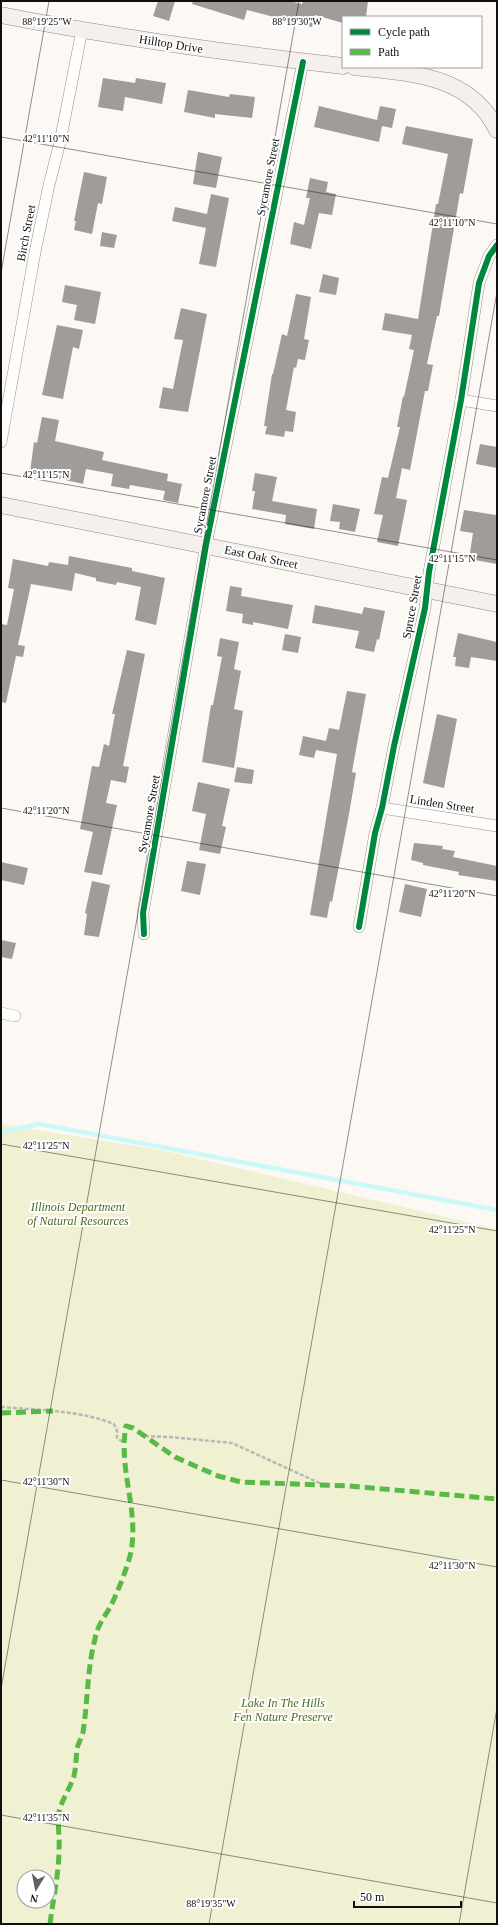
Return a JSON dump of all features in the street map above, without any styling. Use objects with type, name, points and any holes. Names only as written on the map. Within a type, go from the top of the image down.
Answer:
[{"type":"street","name":"Hilltop Drive","points":[[1,14],[82,30],[303,62],[342,66]]},
{"type":"street","name":"Birch Street","points":[[1,442],[35,252],[60,142],[82,30]]},
{"type":"street","name":"Sycamore Street","points":[[144,934],[143,913],[206,545],[303,62]]},
{"type":"street","points":[[362,68],[424,76],[448,83],[469,95],[486,110],[497,130]]},
{"type":"street","name":"Spruce Street","points":[[359,927],[375,833],[382,808],[427,591],[461,400],[479,283],[489,256],[497,245]]},
{"type":"street","points":[[461,400],[497,406]]},
{"type":"street","name":"East Oak Street","points":[[1,505],[497,604]]},
{"type":"street","name":"Linden Street","points":[[382,808],[497,826]]},
{"type":"street","points":[[1,1013],[15,1016]]},
{"type":"path","points":[[1,1407],[53,1411],[104,1420],[114,1424],[117,1431],[117,1438],[123,1442]]},
{"type":"path","points":[[144,1436],[170,1437],[232,1444],[326,1486]]},
{"type":"green space","name":"Lake In The Hills Fen Nature Preserve","points":[[1,1124],[166,1151],[497,1229],[497,1924],[1,1924]]},
{"type":"building","points":[[158,1],[175,1],[169,21],[153,16]]},
{"type":"building","points":[[193,1],[289,1],[302,4],[303,1],[368,1],[366,16],[342,16],[342,23],[315,15],[312,27],[247,10],[244,20],[192,4]]},
{"type":"building","points":[[103,78],[135,83],[136,78],[166,83],[162,104],[125,97],[123,111],[98,107]]},
{"type":"building","points":[[188,90],[229,97],[230,94],[255,97],[252,118],[215,114],[215,118],[184,112]]},
{"type":"building","points":[[319,106],[377,120],[380,106],[396,109],[392,128],[382,126],[379,142],[314,127]]},
{"type":"building","points":[[406,126],[473,139],[463,194],[460,193],[439,316],[437,316],[427,364],[433,365],[428,391],[425,391],[410,470],[402,468],[396,498],[407,500],[398,546],[377,542],[383,515],[374,514],[382,477],[388,478],[400,427],[397,427],[403,396],[404,397],[414,350],[409,349],[412,335],[382,330],[385,313],[418,319],[436,204],[438,204],[448,154],[402,144]]},
{"type":"building","points":[[198,152],[222,157],[216,188],[193,184]]},
{"type":"building","points":[[84,172],[107,177],[102,204],[98,203],[92,234],[74,230],[76,221],[74,221]]},
{"type":"building","points":[[310,178],[328,182],[326,192],[336,194],[332,215],[319,213],[311,249],[290,244],[294,222],[304,225],[310,198],[306,198]]},
{"type":"building","points":[[211,194],[229,198],[216,267],[199,264],[206,228],[172,221],[175,207],[207,214]]},
{"type":"building","points":[[102,232],[117,235],[114,248],[100,246]]},
{"type":"building","points":[[323,274],[339,278],[336,295],[319,292]]},
{"type":"building","points":[[65,285],[101,292],[95,324],[74,320],[77,305],[62,302]]},
{"type":"building","points":[[296,294],[311,297],[304,339],[309,340],[305,360],[298,359],[296,368],[294,367],[286,410],[296,412],[293,432],[285,431],[284,437],[265,434],[267,426],[264,426],[272,374],[282,334],[287,336]]},
{"type":"building","points":[[181,308],[207,314],[188,412],[159,408],[163,387],[173,389],[183,340],[174,339]]},
{"type":"building","points":[[57,325],[83,330],[79,349],[73,347],[63,399],[42,395]]},
{"type":"building","points":[[42,417],[59,420],[55,441],[104,452],[102,460],[168,474],[167,481],[182,484],[178,503],[163,500],[165,491],[130,485],[129,489],[111,486],[113,474],[86,469],[83,484],[30,472],[34,442],[37,443]]},
{"type":"building","points":[[480,444],[497,447],[497,468],[476,464]]},
{"type":"building","points":[[255,473],[277,477],[272,501],[317,509],[314,529],[285,524],[286,515],[252,509],[255,491],[252,491]]},
{"type":"building","points":[[333,504],[360,509],[355,532],[339,529],[340,522],[330,521]]},
{"type":"building","points":[[464,510],[496,515],[497,564],[469,559],[473,533],[460,531]]},
{"type":"building","points":[[69,556],[132,568],[132,571],[165,578],[156,625],[135,620],[141,587],[117,582],[116,585],[96,581],[96,578],[75,573],[72,591],[31,584],[18,645],[25,646],[23,657],[16,656],[6,703],[1,702],[1,624],[7,625],[14,589],[8,588],[13,559],[48,566],[49,562],[68,565]]},
{"type":"building","points":[[230,586],[242,588],[241,596],[293,605],[288,629],[253,622],[253,625],[242,623],[243,614],[226,611]]},
{"type":"building","points":[[315,605],[362,614],[364,607],[385,611],[379,640],[377,639],[374,652],[355,648],[359,631],[312,623]]},
{"type":"building","points":[[458,633],[497,642],[497,661],[471,657],[469,668],[455,666],[456,657],[453,657]]},
{"type":"building","points":[[285,634],[301,637],[298,653],[282,650]]},
{"type":"building","points":[[220,638],[239,642],[234,669],[241,671],[234,709],[243,711],[234,768],[202,762],[211,705],[213,705],[222,657],[217,656]]},
{"type":"building","points":[[127,650],[145,654],[123,766],[129,767],[126,783],[111,780],[106,803],[117,805],[102,875],[84,872],[93,832],[80,829],[92,766],[99,767],[104,744],[109,746],[115,714],[112,714]]},
{"type":"building","points":[[347,691],[366,694],[352,772],[356,773],[349,814],[332,902],[330,901],[327,918],[310,915],[337,754],[316,750],[314,758],[299,755],[303,736],[326,741],[329,728],[339,730]]},
{"type":"building","points":[[437,714],[457,719],[444,788],[423,783]]},
{"type":"building","points":[[237,767],[254,770],[252,784],[234,782]]},
{"type":"building","points":[[198,782],[230,789],[222,826],[226,827],[220,854],[199,850],[206,814],[192,811]]},
{"type":"building","points":[[414,843],[443,846],[442,849],[455,851],[453,857],[497,866],[497,881],[458,875],[459,872],[423,865],[423,863],[411,860]]},
{"type":"building","points":[[187,861],[206,864],[200,895],[181,891]]},
{"type":"building","points":[[1,862],[28,868],[24,885],[1,880]]},
{"type":"building","points":[[92,881],[110,885],[99,937],[84,935],[87,914],[85,913]]},
{"type":"building","points":[[405,884],[427,889],[421,917],[399,912]]},
{"type":"building","points":[[1,940],[16,943],[12,959],[1,957]]},
{"type":"waterway","points":[[1,1132],[39,1124],[497,1210]]},
{"type":"marked path","points":[[1,1413],[53,1411]]},
{"type":"marked path","points":[[50,1924],[58,1868],[59,1812],[74,1776],[77,1749],[83,1732],[92,1650],[100,1623],[112,1604],[131,1552],[133,1536],[125,1458],[124,1442],[126,1426],[133,1428],[175,1457],[218,1476],[241,1482],[349,1486],[497,1499]]},
{"type":"cycle path","points":[[144,934],[143,913],[206,545],[303,62]]},
{"type":"cycle path","points":[[359,927],[375,833],[382,808],[394,746],[425,608],[429,572],[461,400],[479,283],[489,256],[497,245]]},
{"type":"park label","name":"Illinois Department of Natural Resources","points":[[78,1214]]}]
